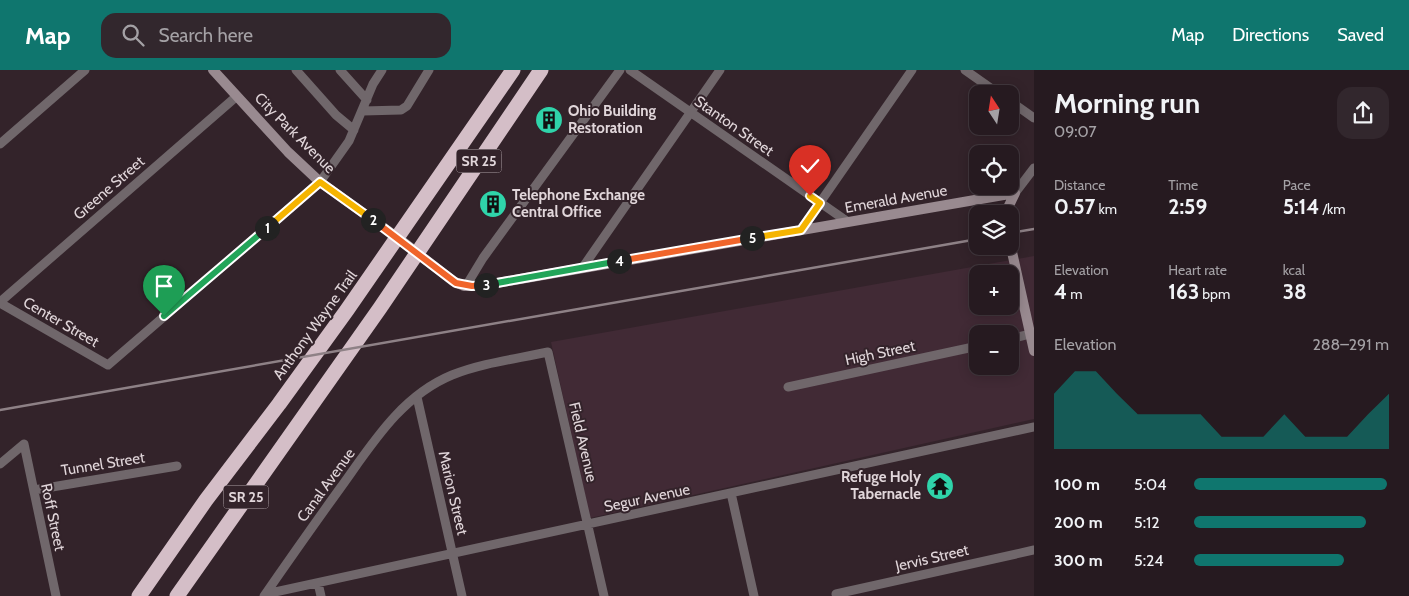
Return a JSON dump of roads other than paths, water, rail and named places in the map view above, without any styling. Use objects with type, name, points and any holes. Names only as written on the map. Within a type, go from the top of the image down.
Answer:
[{"type":"highway","name":"Anthony Wayne Trail","points":[[139,596],[206,500],[347,310],[513,70]]},
{"type":"highway","name":"SR 25","points":[[177,596],[380,308],[416,252],[541,70]]},
{"type":"street","points":[[0,144],[85,70]]},
{"type":"street","name":"City Park Avenue","points":[[213,70],[288,152],[320,182],[461,284]]},
{"type":"street","points":[[296,70],[336,115],[354,130]]},
{"type":"street","points":[[340,70],[367,100]]},
{"type":"street","points":[[320,182],[349,141],[363,112],[373,84],[382,70]]},
{"type":"street","points":[[363,112],[401,110],[407,106],[429,70]]},
{"type":"street","points":[[461,284],[483,258],[620,70]]},
{"type":"street","name":"Stanton Street","points":[[630,70],[848,222]]},
{"type":"street","points":[[583,267],[720,70]]},
{"type":"street","points":[[801,230],[912,70]]},
{"type":"street","points":[[965,70],[986,85]]},
{"type":"street","name":"Greene Street","points":[[0,303],[237,96]]},
{"type":"street","points":[[1019,107],[1034,118]]},
{"type":"street","points":[[1019,189],[1034,168]]},
{"type":"street","name":"Center Street","points":[[0,303],[108,365],[320,182]]},
{"type":"street","name":"Emerald Avenue","points":[[461,284],[480,286],[1009,195]]},
{"type":"street","points":[[1013,255],[1034,351]]},
{"type":"street","points":[[1019,337],[1030,334]]},
{"type":"street","name":"High Street","points":[[788,387],[969,348]]},
{"type":"street","name":"Canal Avenue","points":[[265,595],[394,415],[433,385],[452,376],[481,366],[548,352]]},
{"type":"street","name":"Field Avenue","points":[[548,352],[604,596]]},
{"type":"street","name":"Marion Street","points":[[417,397],[462,596]]},
{"type":"street","name":"Segur Avenue","points":[[265,595],[1034,427]]},
{"type":"street","name":"Roff Street","points":[[0,464],[24,444],[56,596]]},
{"type":"street","name":"Tunnel Street","points":[[34,490],[177,466]]},
{"type":"street","points":[[731,493],[754,596]]},
{"type":"street","name":"Jervis Street","points":[[836,594],[1034,550]]},
{"type":"street","points":[[318,583],[321,596]]},
{"type":"railway","points":[[1019,232],[1034,229]]},
{"type":"railway","points":[[0,410],[969,241]]},
{"type":"place","name":"Ohio Building Restoration","points":[[549,120]]},
{"type":"place","name":"Telephone Exchange Central Office","points":[[493,204]]},
{"type":"place","name":"Refuge Holy Tabernacle","points":[[940,486]]}]
